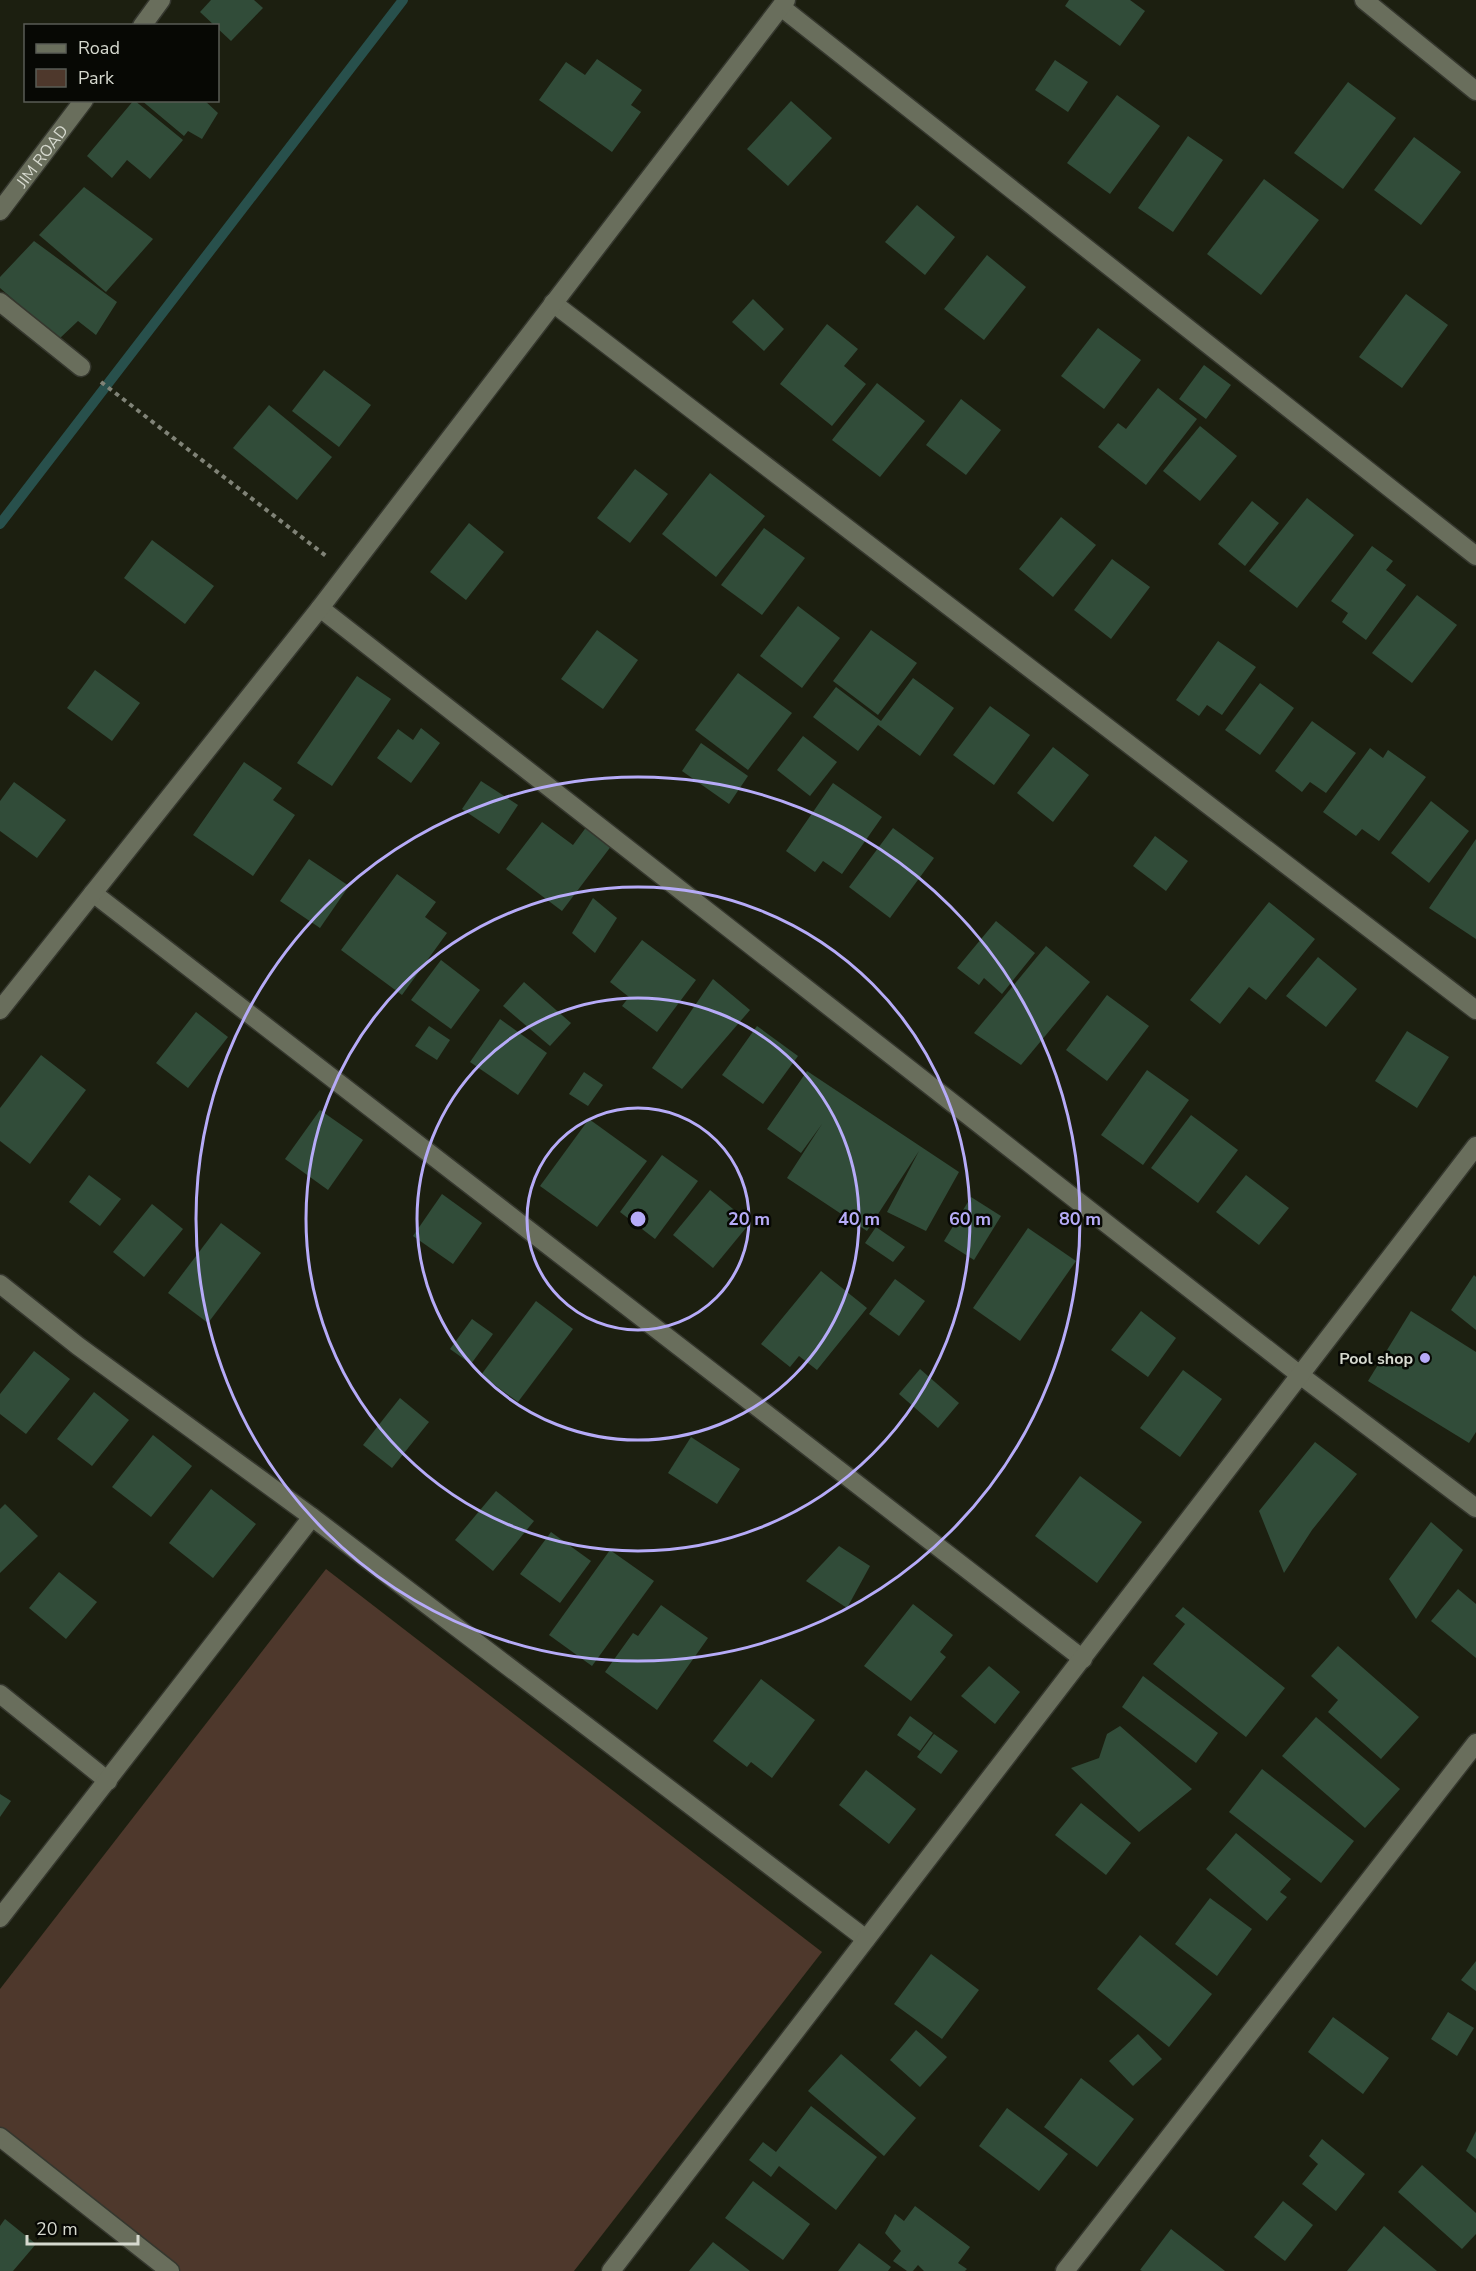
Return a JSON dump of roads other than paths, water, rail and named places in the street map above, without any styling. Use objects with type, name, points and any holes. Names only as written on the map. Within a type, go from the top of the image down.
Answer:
[{"type":"street","points":[[143,24],[161,0]]},
{"type":"street","points":[[1364,0],[1476,91]]},
{"type":"street","points":[[0,1010],[320,609],[784,4],[1475,553]]},
{"type":"street","name":"JIM ROAD","points":[[0,211],[82,102]]},
{"type":"street","points":[[0,302],[81,367]]},
{"type":"street","points":[[553,303],[1476,1010]]},
{"type":"street","points":[[320,609],[1300,1375],[1476,1508]]},
{"type":"street","points":[[93,893],[1083,1659]]},
{"type":"street","points":[[611,2271],[1476,1146]]},
{"type":"street","points":[[0,1284],[78,1346],[312,1517],[866,1939]]},
{"type":"street","points":[[0,1918],[312,1517]]},
{"type":"street","points":[[0,1694],[108,1781]]},
{"type":"street","points":[[1065,2271],[1476,1743]]},
{"type":"street","points":[[0,2137],[170,2271]]},
{"type":"waterway","points":[[0,524],[403,0]]},
{"type":"place","name":"Pool shop","points":[[1425,1358]]}]
